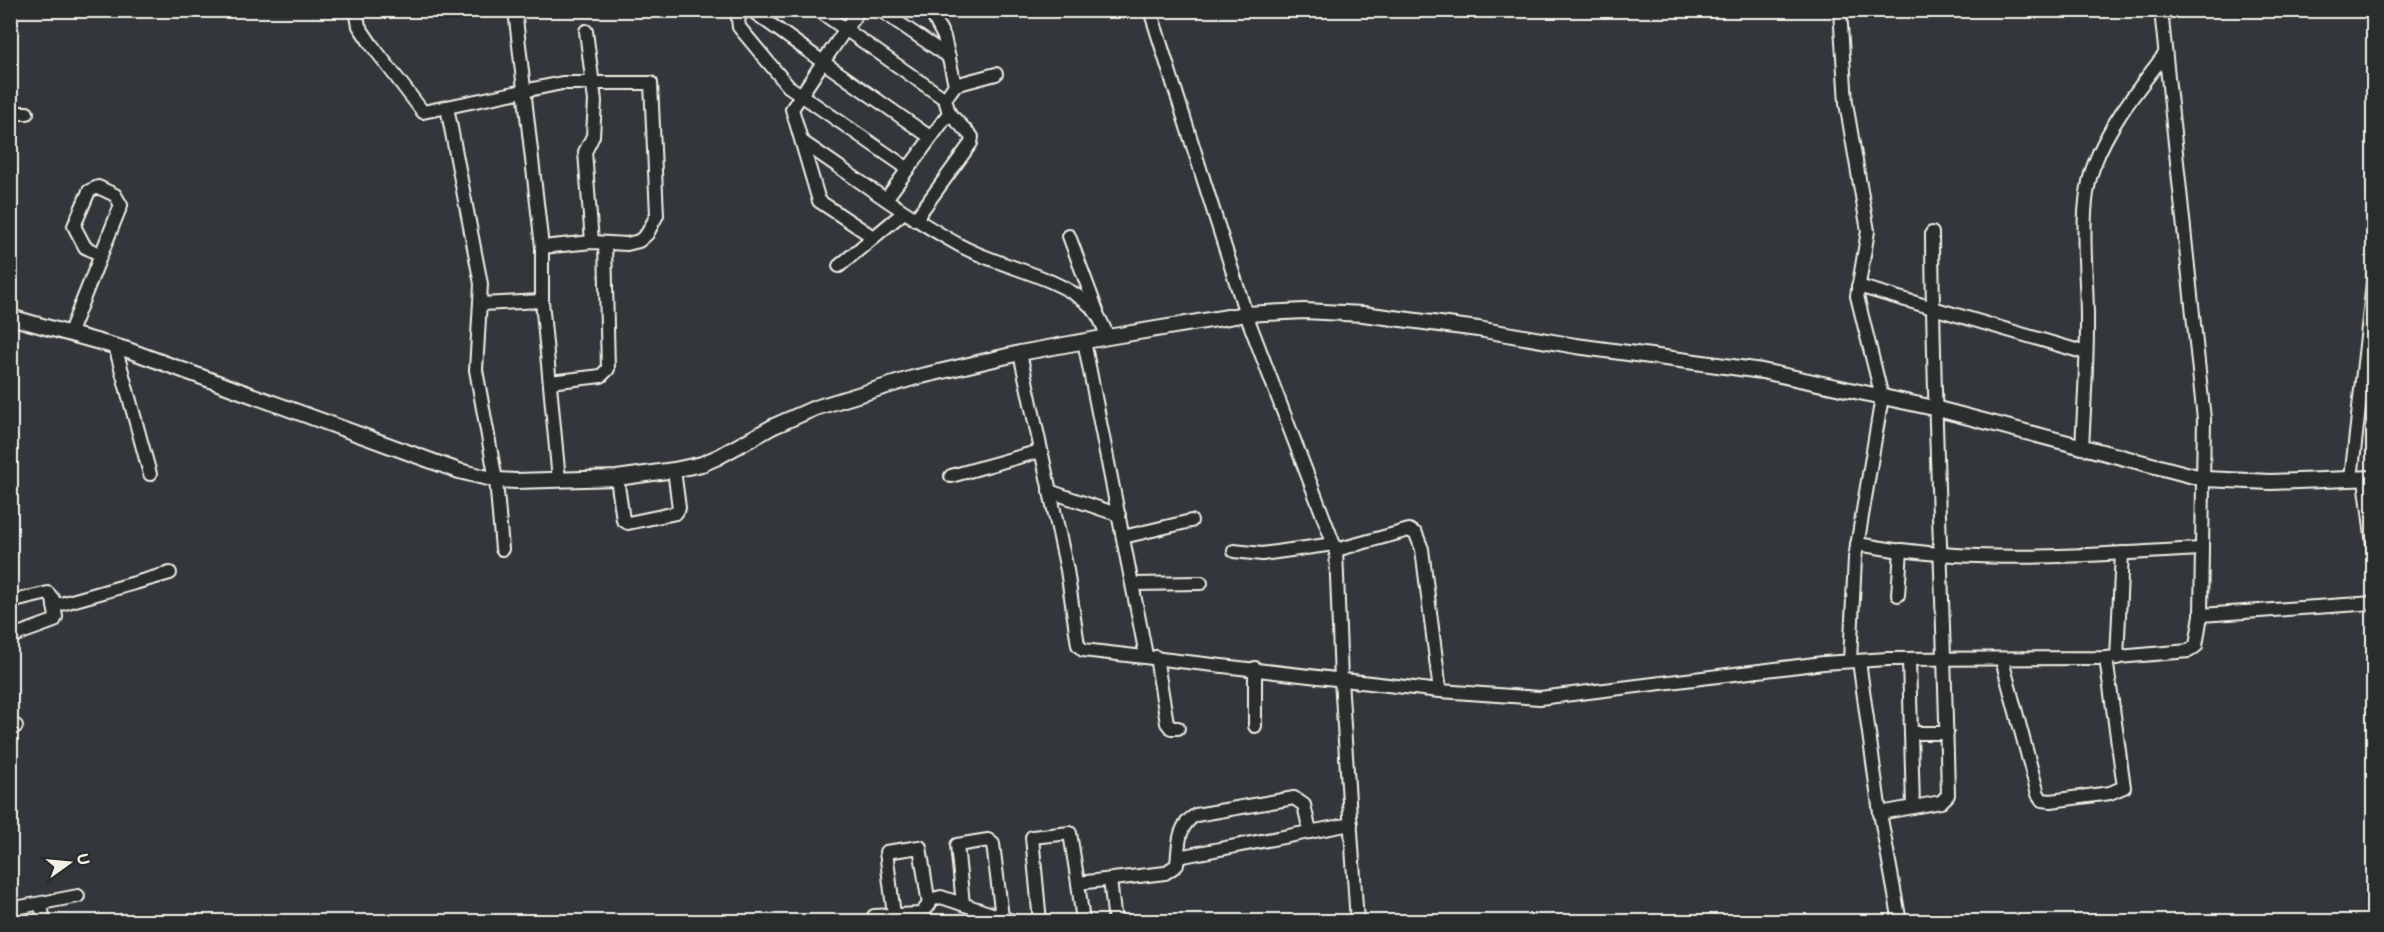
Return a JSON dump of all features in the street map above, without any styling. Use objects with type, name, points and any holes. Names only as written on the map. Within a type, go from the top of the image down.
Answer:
[{"type":"street","points":[[356,10],[359,26],[423,112],[525,88],[562,83],[651,83],[657,215],[647,234],[639,241],[627,244],[598,243],[543,247]]},
{"type":"street","points":[[515,10],[543,247],[542,301],[559,480]]},
{"type":"street","points":[[743,10],[738,20],[739,27],[781,80],[907,168]]},
{"type":"street","points":[[751,10],[930,137]]},
{"type":"street","points":[[818,10],[945,99],[949,113],[972,137],[971,143],[915,220]]},
{"type":"street","points":[[859,10],[792,109],[804,143],[819,201],[873,237]]},
{"type":"street","points":[[880,10],[949,57]]},
{"type":"street","points":[[930,10],[944,37],[955,85]]},
{"type":"street","points":[[1150,10],[1246,314],[1335,547],[1341,680],[1358,921]]},
{"type":"street","points":[[1840,10],[1846,103],[1868,231],[1858,286],[1858,303],[1882,397],[1857,544],[1854,661],[1900,921]]},
{"type":"street","points":[[1020,353],[1067,570],[1080,648],[1440,691],[1540,698],[1854,661],[2111,658],[2189,651],[2196,646],[2201,615],[2200,549],[2205,479],[2203,407],[2161,10]]},
{"type":"street","points":[[550,382],[601,376],[608,369],[598,243],[585,152],[594,128],[593,84],[586,31]]},
{"type":"street","points":[[2082,448],[2086,353],[2085,237],[2088,190],[2093,166],[2134,94],[2165,54]]},
{"type":"street","points":[[945,99],[955,85],[996,74]]},
{"type":"street","points":[[447,107],[477,263],[481,304],[476,345],[476,370],[496,480],[501,549]]},
{"type":"street","points":[[10,113],[27,113]]},
{"type":"street","points":[[886,199],[949,113]]},
{"type":"street","points":[[804,143],[903,213],[964,248],[1002,262],[1079,297],[1100,317]]},
{"type":"street","points":[[70,332],[101,255],[121,205],[115,195],[98,188],[88,191],[74,226],[85,247],[101,255]]},
{"type":"street","points":[[839,266],[903,213]]},
{"type":"street","points":[[1880,813],[1944,801],[1948,798],[1946,660],[1938,555],[1932,233]]},
{"type":"street","points":[[1069,236],[1108,337]]},
{"type":"street","points":[[2373,274],[2363,479],[2373,553]]},
{"type":"street","points":[[1858,286],[1933,306],[2086,353]]},
{"type":"street","points":[[481,304],[542,301]]},
{"type":"street","points":[[10,317],[115,346],[426,459],[496,480],[617,478],[674,470],[702,464],[718,457],[774,426],[815,408],[913,378],[1020,353],[1084,341],[1246,314],[1304,311],[1363,314],[1466,327],[1576,346],[1762,372],[1934,408],[2205,479],[2238,482],[2363,479]]},
{"type":"street","points":[[1084,341],[1133,584],[1167,723],[1171,728],[1178,728]]},
{"type":"street","points":[[115,346],[150,474]]},
{"type":"street","points":[[951,476],[1040,451]]},
{"type":"street","points":[[617,478],[622,520],[628,523],[676,513],[679,508],[674,470]]},
{"type":"street","points":[[1049,491],[1119,515]]},
{"type":"street","points":[[1123,537],[1191,521]]},
{"type":"street","points":[[1234,551],[1262,554],[1335,547],[1409,530],[1416,534],[1422,549],[1440,691]]},
{"type":"street","points":[[1857,544],[1938,555],[2122,553],[2200,549]]},
{"type":"street","points":[[1898,595],[1901,550]]},
{"type":"street","points":[[2002,660],[2038,794],[2042,800],[2051,801],[2110,793],[2124,787],[2111,658],[2122,553]]},
{"type":"street","points":[[54,606],[170,573]]},
{"type":"street","points":[[1133,584],[1201,583]]},
{"type":"street","points":[[10,602],[44,592],[50,595],[56,617],[54,621],[10,636]]},
{"type":"street","points":[[2201,615],[2373,603]]},
{"type":"street","points":[[1909,659],[1913,807]]},
{"type":"street","points":[[1255,668],[1255,726]]},
{"type":"street","points":[[1911,733],[1947,733]]},
{"type":"street","points":[[1078,883],[1165,873],[1177,865],[1179,839],[1185,824],[1196,815],[1294,798],[1304,805],[1310,832]]},
{"type":"street","points":[[1178,856],[1351,824]]},
{"type":"street","points":[[1040,921],[1032,837],[1070,833],[1083,921]]},
{"type":"street","points":[[963,904],[957,845],[988,840],[993,844],[1002,917]]},
{"type":"street","points":[[894,915],[886,852],[920,847],[924,913]]},
{"type":"street","points":[[1110,880],[1115,921]]},
{"type":"street","points":[[10,909],[78,896]]},
{"type":"street","points":[[874,916],[924,913],[941,897],[1016,921]]},
{"type":"street","points":[[41,904],[44,921]]}]
